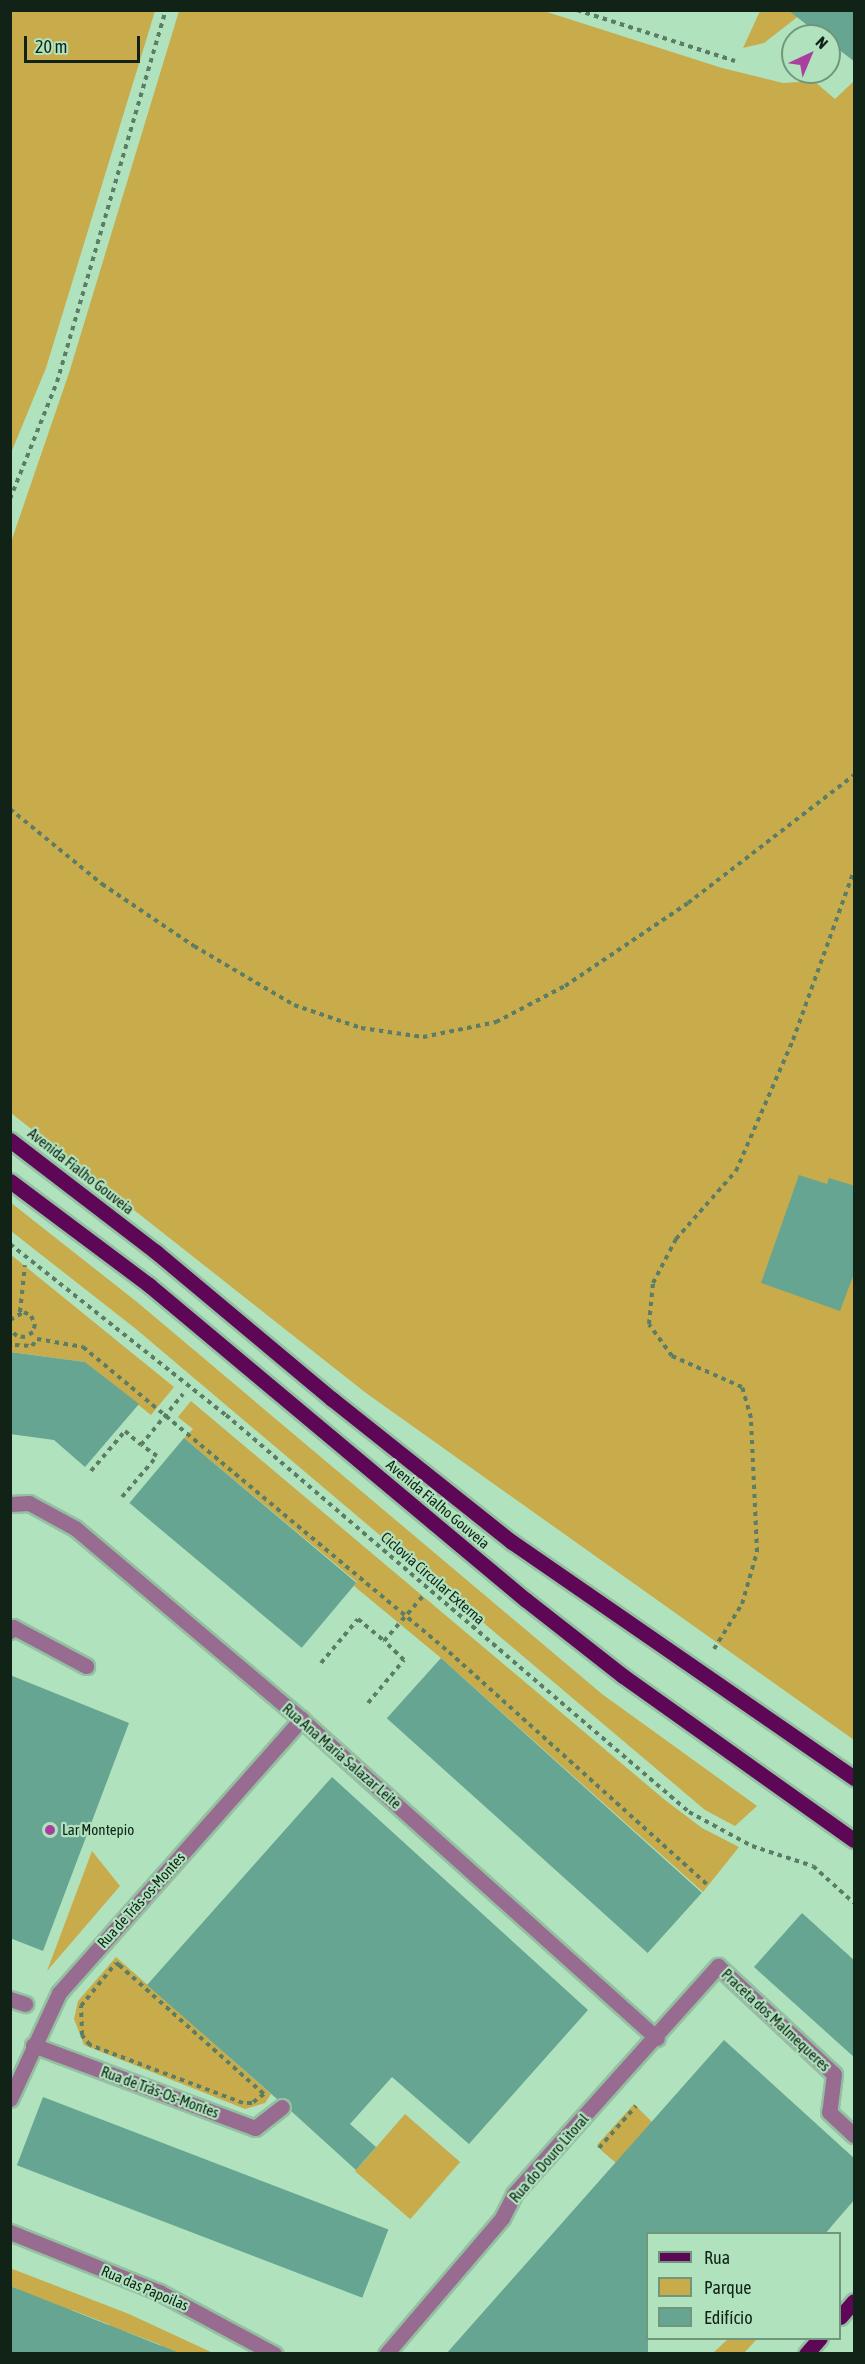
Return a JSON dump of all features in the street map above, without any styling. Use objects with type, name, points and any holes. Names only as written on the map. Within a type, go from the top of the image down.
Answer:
[{"type":"main road","name":"Avenida Fialho Gouveia","points":[[10,1140],[156,1252],[332,1399],[512,1542],[855,1778]]},
{"type":"main road","name":"Avenida Fialho Gouveia","points":[[10,1181],[149,1285],[605,1662],[855,1840]]},
{"type":"main road","points":[[841,2316],[855,2301]]},
{"type":"main road","points":[[806,2354],[818,2340]]},
{"type":"street","name":"Rua Ana Maria Salazar Leite","points":[[10,1504],[29,1503],[75,1528],[301,1719],[657,2038]]},
{"type":"street","points":[[10,1631],[13,1627],[86,1666]]},
{"type":"street","name":"Rua de Trás-os-Montes","points":[[10,2099],[58,1993],[301,1719]]},
{"type":"street","name":"Rua do Douro Litoral","points":[[386,2354],[502,2218],[514,2194],[657,2038],[718,1966]]},
{"type":"street","name":"Praceta dos Malmequeres","points":[[718,1966],[834,2074],[829,2112],[855,2135]]},
{"type":"street","name":"Rua de Trás-Os-Montes","points":[[33,2045],[255,2128],[282,2107]]},
{"type":"street","name":"Rua das Papoilas","points":[[10,2232],[159,2292],[274,2354]]},
{"type":"path","points":[[10,499],[57,382],[166,10]]},
{"type":"path","points":[[577,10],[735,61]]},
{"type":"path","points":[[10,809],[102,884],[195,946],[294,1005],[362,1029],[423,1037],[496,1023],[565,986],[688,903],[855,776]]},
{"type":"path","points":[[697,1671],[742,1604],[757,1552],[752,1418],[742,1387],[672,1356],[649,1324],[653,1283],[676,1239],[736,1171],[793,1040],[855,871]]},
{"type":"path","name":"Ciclovia Circular Externa","points":[[10,1244],[226,1415],[689,1812],[752,1846],[813,1866],[855,1903]]},
{"type":"path","points":[[10,1320],[20,1312],[25,1265]]},
{"type":"path","points":[[20,1312],[32,1316],[33,1332],[37,1339]]},
{"type":"path","points":[[10,1330],[17,1336]]},
{"type":"path","points":[[17,1336],[33,1332]]},
{"type":"path","points":[[17,1336],[13,1345],[32,1346],[37,1339]]},
{"type":"path","points":[[37,1339],[83,1347],[405,1617],[709,1886]]},
{"type":"path","points":[[141,1445],[183,1394]]},
{"type":"path","points":[[91,1471],[125,1431],[157,1456],[122,1497]]},
{"type":"path","points":[[384,1641],[423,1596]]},
{"type":"path","points":[[321,1663],[358,1619],[404,1660],[368,1702]]},
{"type":"path","points":[[116,1963],[119,1965],[221,2056],[264,2094],[252,2103],[243,2103],[90,2045],[82,2035],[81,2006],[116,1963]]},
{"type":"path","points":[[599,2148],[636,2106]]},
{"type":"green space","points":[[11,10],[155,11],[46,368],[11,453]]},
{"type":"green space","points":[[179,11],[544,11],[722,68],[781,84],[818,84],[835,99],[854,81],[854,1740],[366,1393],[11,1113],[11,542],[69,373]]},
{"type":"green space","points":[[760,11],[805,11],[788,24],[781,24],[781,30],[764,43],[743,48]]},
{"type":"green space","points":[[10,1202],[137,1302],[602,1694],[757,1806],[735,1826],[705,1810],[136,1329],[11,1231]]},
{"type":"green space","points":[[10,1254],[174,1387],[151,1415],[85,1362],[11,1352]]},
{"type":"green space","points":[[191,1401],[665,1800],[702,1828],[739,1847],[703,1892],[441,1658],[354,1586],[357,1582],[184,1438],[193,1429],[178,1417]]},
{"type":"green space","points":[[92,1851],[120,1886],[47,1971]]},
{"type":"green space","points":[[116,1957],[271,2094],[265,2103],[245,2109],[84,2045],[74,2019],[78,2001]]},
{"type":"green space","points":[[634,2104],[734,2195],[616,2163],[602,2151],[597,2145]]},
{"type":"green space","points":[[405,2114],[460,2162],[410,2219],[355,2171]]},
{"type":"green space","points":[[10,2268],[129,2314],[213,2353],[158,2353],[161,2345],[127,2332],[120,2335],[108,2324],[72,2310],[66,2313],[11,2286]]},
{"type":"green space","points":[[727,2340],[756,2340],[744,2353],[713,2353]]},
{"type":"building","points":[[788,10],[855,10],[855,62],[841,51],[841,24],[806,24]]},
{"type":"building","points":[[799,1175],[827,1184],[829,1178],[855,1186],[855,1271],[840,1311],[761,1283]]},
{"type":"building","points":[[10,1352],[85,1362],[139,1404],[85,1467],[54,1440],[10,1434]]},
{"type":"building","points":[[184,1438],[356,1583],[302,1648],[129,1503]]},
{"type":"building","points":[[441,1658],[702,1893],[648,1953],[387,1718]]},
{"type":"building","name":"Lar Montepio","points":[[10,1675],[129,1723],[43,1951],[10,1938]]},
{"type":"building","points":[[332,1777],[588,2010],[469,2144],[392,2077],[350,2124],[376,2147],[356,2170],[291,2111],[289,2101],[277,2099],[147,1985]]},
{"type":"building","points":[[802,1913],[855,1961],[855,2058],[754,1967]]},
{"type":"building","points":[[724,2040],[855,2159],[855,2199],[827,2232],[646,2232],[648,2354],[446,2354]]},
{"type":"building","points":[[43,2097],[388,2230],[362,2298],[17,2165]]},
{"type":"building","points":[[10,2286],[177,2352],[176,2354],[10,2354]]},
{"type":"place","name":"Lar Montepio","points":[[50,1830]]}]
